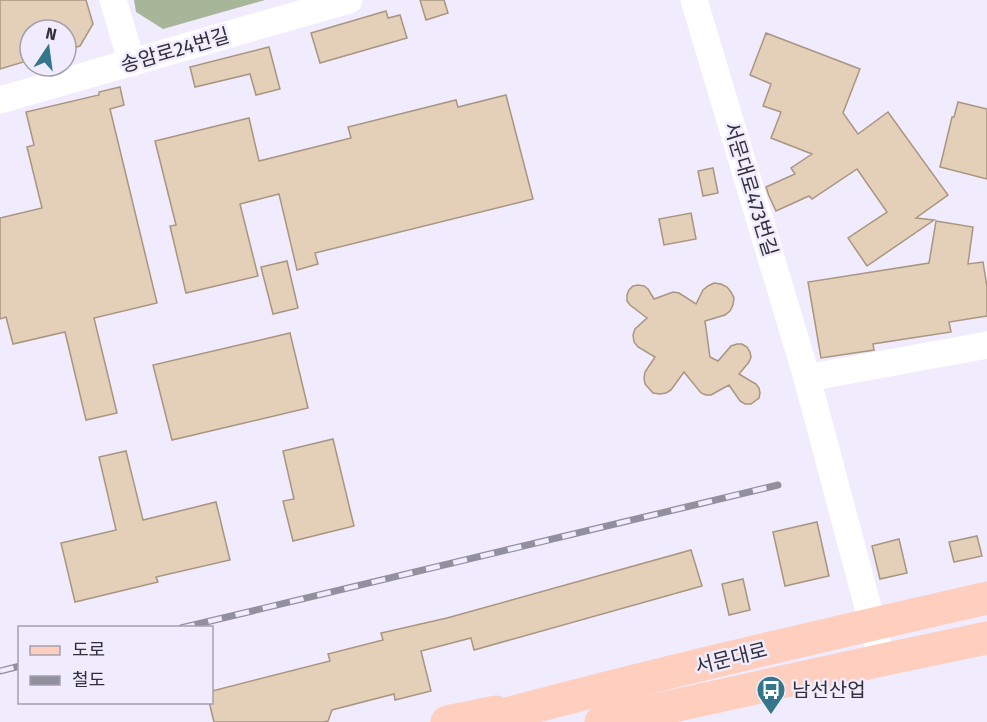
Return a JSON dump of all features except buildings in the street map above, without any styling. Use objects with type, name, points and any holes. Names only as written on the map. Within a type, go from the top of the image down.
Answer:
[{"type":"main road","name":"서문대로","points":[[477,722],[873,623],[987,598]]},
{"type":"main road","name":"서문대로","points":[[601,722],[987,638]]},
{"type":"main road","points":[[447,722],[554,701]]},
{"type":"street","points":[[113,0],[132,63]]},
{"type":"street","name":"송암로24번길","points":[[0,100],[349,0]]},
{"type":"street","name":"서문대로473번길","points":[[694,0],[807,378],[882,660]]},
{"type":"street","points":[[807,378],[987,345]]},
{"type":"green space","points":[[134,0],[265,0],[163,29],[136,12]]},
{"type":"railway","points":[[189,626],[778,485]]},
{"type":"railway","points":[[0,671],[18,666]]},
{"type":"place","name":"남선산업","points":[[771,716]]}]
